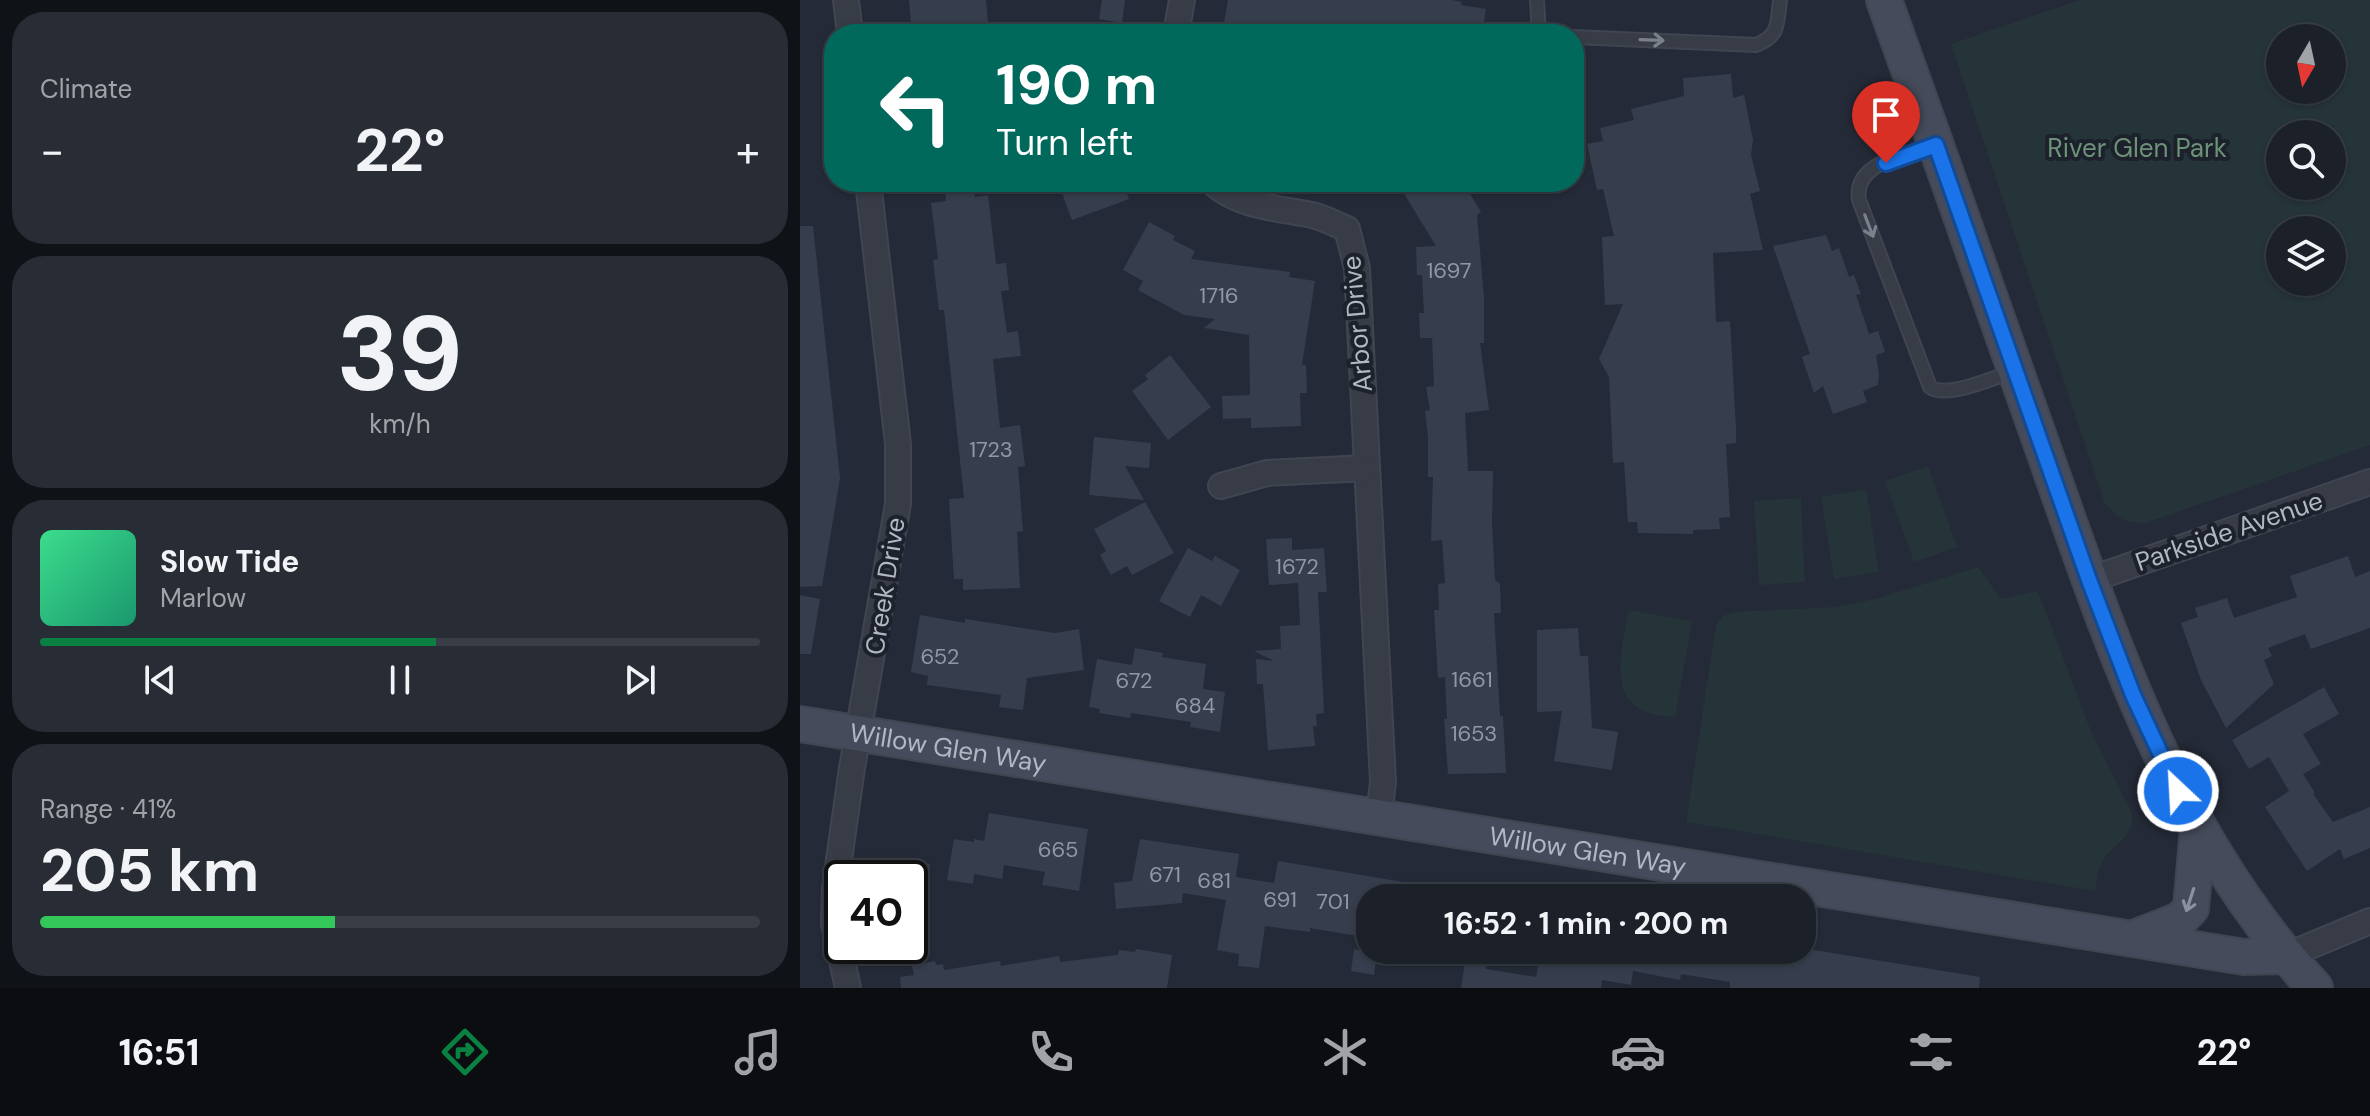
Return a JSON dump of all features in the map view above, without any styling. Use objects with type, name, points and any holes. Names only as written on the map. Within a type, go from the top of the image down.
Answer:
[{"type":"street","points":[[846,0],[849,24]]},
{"type":"street","points":[[1178,24],[1182,0]]},
{"type":"street","points":[[1884,0],[2089,580],[2133,695],[2198,828],[2286,956],[2315,988]]},
{"type":"street","name":"Creek Drive","points":[[848,988],[834,924],[835,888],[898,504],[898,444],[869,192]]},
{"type":"street","name":"Arbor Drive","points":[[1227,192],[1258,205],[1316,216],[1347,229],[1357,268],[1383,782],[1379,816]]},
{"type":"street","points":[[1221,486],[1267,473],[1367,468]]},
{"type":"street","name":"Parkside Avenue","points":[[2089,580],[2370,482]]},
{"type":"street","name":"Willow Glen Way","points":[[800,724],[2244,957],[2286,956],[2370,921]]},
{"type":"street","points":[[2134,938],[2180,920],[2191,908],[2198,828]]},
{"type":"lane","points":[[1537,0],[1538,24]]},
{"type":"lane","points":[[1584,37],[1756,45],[1770,40],[1774,34],[1780,0]]},
{"type":"lane","points":[[1936,145],[1871,168],[1861,177],[1857,188],[1859,200],[1930,387],[1949,392],[2015,371]]},
{"type":"green space","name":"River Glen Park","points":[[2080,0],[2370,0],[2370,445],[2143,524],[2123,520],[2105,504],[1951,44]]},
{"type":"green space","points":[[1928,466],[1957,547],[1914,562],[1885,481]]},
{"type":"green space","points":[[1866,489],[1879,572],[1834,579],[1821,497]]},
{"type":"green space","points":[[1801,498],[1805,582],[1759,585],[1754,501]]},
{"type":"green space","points":[[1978,567],[2001,599],[2038,591],[2092,734],[2132,814],[2126,836],[2101,864],[2095,891],[1686,822],[1716,625],[1723,616],[1735,612],[1836,607],[1879,598]]},
{"type":"green space","points":[[1629,610],[1692,621],[1675,718],[1650,713],[1636,706],[1627,696],[1620,669]]},
{"type":"building","points":[[909,0],[986,0],[988,24],[911,24]]},
{"type":"building","points":[[1102,0],[1125,0],[1122,23],[1099,19]]},
{"type":"building","points":[[1228,0],[1452,0],[1462,2],[1461,5],[1486,9],[1484,24],[1224,24]]},
{"type":"building","points":[[1731,74],[1733,98],[1744,95],[1753,140],[1751,155],[1760,191],[1750,194],[1763,250],[1713,253],[1716,322],[1730,321],[1736,443],[1726,444],[1730,517],[1719,518],[1720,529],[1693,530],[1693,534],[1638,533],[1637,522],[1628,522],[1624,462],[1613,463],[1609,377],[1599,359],[1623,304],[1605,305],[1602,237],[1614,236],[1603,189],[1597,190],[1587,144],[1603,141],[1600,128],[1634,120],[1631,109],[1684,96],[1683,78]]},
{"type":"building","points":[[945,192],[974,192],[975,197],[988,195],[996,264],[1006,263],[1009,290],[1001,291],[1007,333],[1018,331],[1021,356],[993,359],[1000,428],[1020,425],[1025,466],[1018,467],[1023,531],[1017,532],[1020,588],[963,590],[963,579],[954,579],[949,499],[964,498],[944,310],[939,310],[933,260],[938,259],[931,203],[946,201]]},
{"type":"building","points":[[1062,192],[1127,192],[1129,199],[1072,220]]},
{"type":"building","points":[[1403,192],[1469,192],[1481,212],[1477,215],[1484,298],[1484,343],[1480,343],[1489,410],[1465,413],[1468,471],[1493,471],[1495,580],[1500,584],[1501,613],[1494,613],[1506,773],[1448,774],[1445,677],[1438,678],[1434,610],[1439,610],[1438,584],[1445,583],[1442,540],[1431,541],[1433,477],[1428,477],[1425,411],[1430,410],[1426,387],[1434,386],[1432,338],[1420,338],[1419,313],[1424,313],[1422,275],[1417,275],[1416,247],[1436,246]]},
{"type":"building","points":[[1149,222],[1175,236],[1173,240],[1195,251],[1191,259],[1290,272],[1289,277],[1315,281],[1302,365],[1306,365],[1307,393],[1300,393],[1301,426],[1251,428],[1251,418],[1223,419],[1222,396],[1250,395],[1249,335],[1204,328],[1215,319],[1184,315],[1138,290],[1143,281],[1123,270]]},
{"type":"building","points":[[800,226],[813,226],[840,478],[822,586],[800,587]]},
{"type":"building","points":[[1826,235],[1832,251],[1839,248],[1849,277],[1854,275],[1861,294],[1856,295],[1869,334],[1878,331],[1885,352],[1876,355],[1878,385],[1863,391],[1867,402],[1833,414],[1823,386],[1814,393],[1802,357],[1810,354],[1773,246]]},
{"type":"building","points":[[1170,355],[1211,407],[1168,440],[1132,391],[1148,379],[1145,375]]},
{"type":"building","points":[[1094,437],[1151,443],[1149,468],[1125,466],[1144,500],[1089,495]]},
{"type":"building","points":[[1145,502],[1174,553],[1132,575],[1127,566],[1111,575],[1100,555],[1106,551],[1094,529]]},
{"type":"building","points":[[1292,538],[1292,550],[1324,548],[1327,592],[1318,592],[1324,713],[1316,714],[1317,726],[1313,726],[1315,746],[1268,750],[1263,684],[1257,684],[1256,659],[1274,661],[1254,651],[1281,649],[1280,626],[1300,625],[1298,583],[1269,585],[1266,539]]},
{"type":"building","points":[[1188,548],[1212,561],[1215,556],[1240,570],[1221,606],[1201,595],[1190,617],[1159,601]]},
{"type":"building","points":[[2348,556],[2355,577],[2370,571],[2370,628],[2311,649],[2305,634],[2268,648],[2272,656],[2264,660],[2274,684],[2226,728],[2201,680],[2181,623],[2198,617],[2195,608],[2227,598],[2234,618],[2297,597],[2290,576]]},
{"type":"building","points":[[800,595],[820,599],[811,654],[800,654]]},
{"type":"building","points":[[920,615],[1055,633],[1079,629],[1084,670],[1027,678],[1023,710],[999,707],[1001,695],[927,685],[928,676],[911,672]]},
{"type":"building","points":[[1578,628],[1580,656],[1588,656],[1592,728],[1618,732],[1612,770],[1554,761],[1562,711],[1537,712],[1537,630]]},
{"type":"building","points":[[1135,648],[1163,653],[1162,657],[1206,664],[1203,689],[1225,692],[1220,732],[1190,727],[1191,722],[1131,713],[1130,718],[1099,713],[1100,709],[1089,707],[1097,659],[1132,665]]},
{"type":"building","points":[[2324,687],[2339,714],[2303,734],[2321,764],[2303,774],[2333,822],[2370,807],[2370,848],[2344,859],[2340,849],[2307,871],[2265,807],[2289,791],[2269,757],[2249,769],[2232,740]]},
{"type":"building","points":[[989,813],[1088,829],[1079,891],[1042,885],[1045,872],[1004,865],[1002,879],[974,874],[973,884],[947,880],[954,839],[984,841]]},
{"type":"building","points":[[1140,839],[1239,854],[1236,877],[1274,883],[1278,861],[1415,884],[1356,884],[1356,936],[1310,928],[1310,932],[1265,926],[1259,968],[1238,966],[1239,954],[1217,950],[1226,900],[1183,893],[1182,903],[1116,909],[1114,883],[1132,881]]},
{"type":"building","points":[[1136,949],[1172,955],[1167,988],[901,988],[900,977],[914,975],[912,966],[935,961],[936,965],[943,964],[944,970],[1000,961],[1001,966],[1059,956],[1060,962],[1118,955],[1119,950],[1135,952]]},
{"type":"building","points":[[1354,949],[1356,964],[1376,964],[1374,975],[1351,971]]},
{"type":"building","points":[[1816,950],[1980,977],[1979,988],[1730,988],[1730,982],[1681,974],[1680,980],[1633,971],[1631,985],[1602,980],[1601,988],[1461,988],[1465,964],[1486,965],[1486,969],[1536,977],[1538,964],[1816,964]]},
{"type":"route","points":[[1886,163],[1936,145],[2089,580],[2133,695],[2178,791]]}]
